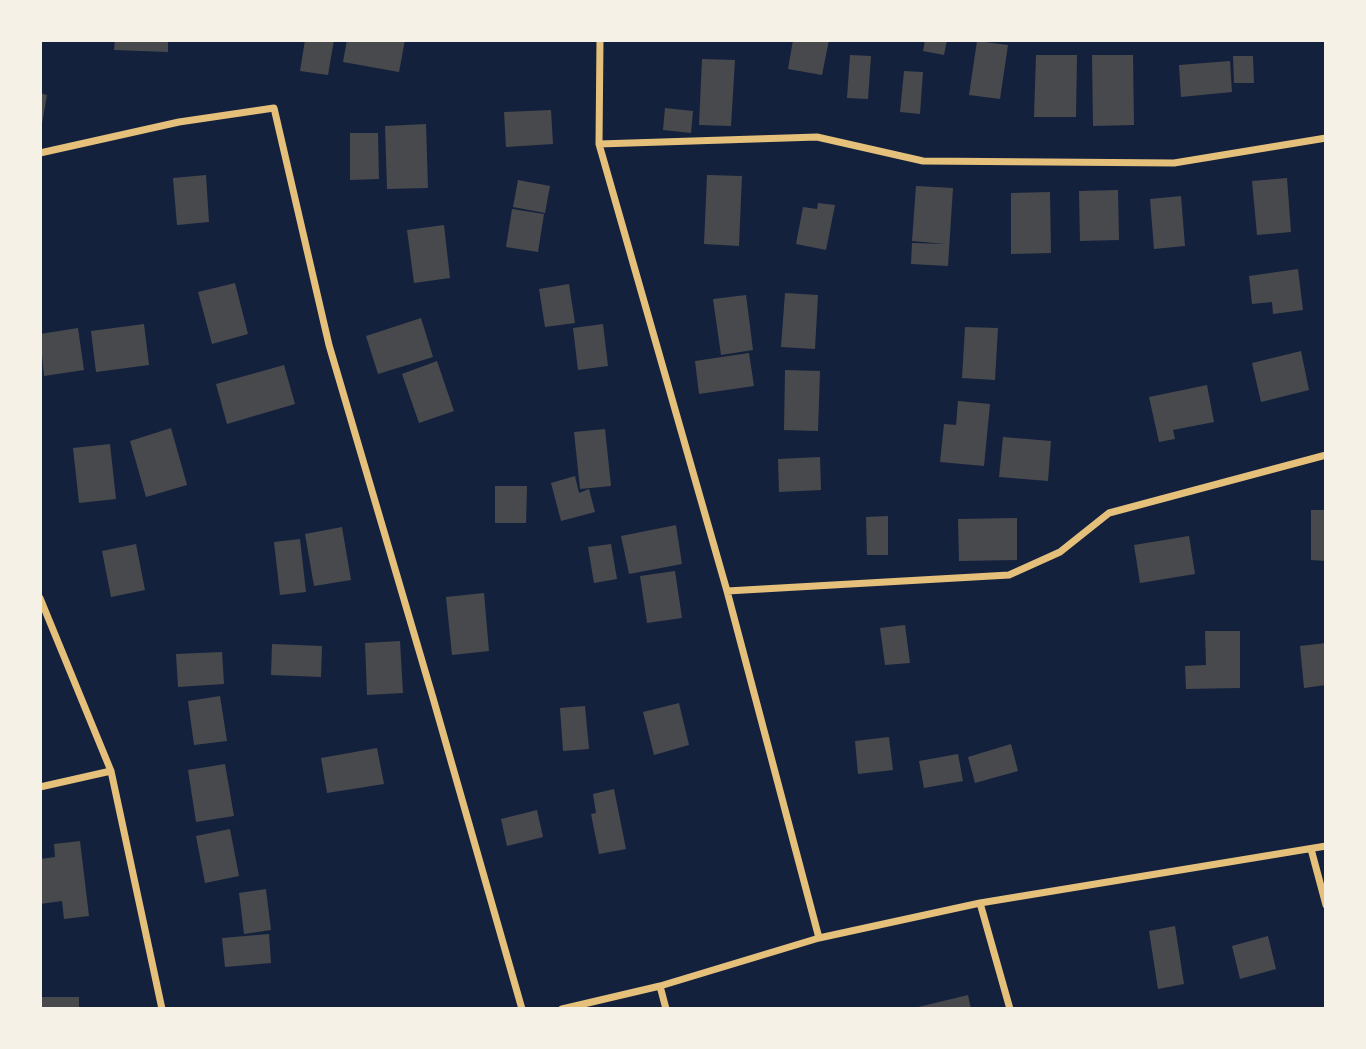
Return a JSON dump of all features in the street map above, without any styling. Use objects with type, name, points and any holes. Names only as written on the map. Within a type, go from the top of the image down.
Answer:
[{"type":"street","points":[[600,40],[599,144],[727,591],[819,939]]},
{"type":"street","points":[[40,153],[179,122],[274,108],[329,345],[522,1009]]},
{"type":"street","points":[[599,144],[817,137],[923,160],[1174,163],[1326,138]]},
{"type":"street","points":[[727,591],[1009,575],[1060,552],[1109,513],[1326,455]]},
{"type":"street","points":[[40,598],[111,771],[162,1009]]},
{"type":"street","points":[[40,787],[111,771]]},
{"type":"street","points":[[562,1009],[660,986],[819,939],[980,903],[1326,846]]},
{"type":"street","points":[[1311,849],[1326,905]]},
{"type":"street","points":[[980,903],[1010,1009]]},
{"type":"street","points":[[660,986],[666,1009]]},
{"type":"building","points":[[115,40],[168,40],[168,52],[114,50]]},
{"type":"building","points":[[305,40],[334,40],[328,75],[300,71]]},
{"type":"building","points":[[347,40],[405,40],[399,72],[343,62]]},
{"type":"building","points":[[793,40],[829,40],[822,75],[788,69]]},
{"type":"building","points":[[925,40],[947,40],[944,55],[923,51]]},
{"type":"building","points":[[977,41],[1008,45],[1000,99],[969,95]]},
{"type":"building","points":[[850,55],[871,56],[868,99],[847,98]]},
{"type":"building","points":[[1036,55],[1077,55],[1076,117],[1034,117]]},
{"type":"building","points":[[1092,55],[1133,55],[1134,125],[1093,126]]},
{"type":"building","points":[[1233,56],[1253,56],[1254,83],[1234,83]]},
{"type":"building","points":[[702,59],[735,60],[731,126],[699,125]]},
{"type":"building","points":[[1230,61],[1232,92],[1181,97],[1179,65]]},
{"type":"building","points":[[904,71],[923,72],[920,114],[900,112]]},
{"type":"building","points":[[40,93],[47,95],[42,124],[40,124]]},
{"type":"building","points":[[665,108],[693,111],[691,133],[663,130]]},
{"type":"building","points":[[551,110],[553,144],[506,147],[504,112]]},
{"type":"building","points":[[426,124],[428,188],[387,189],[385,126]]},
{"type":"building","points":[[350,133],[378,133],[379,179],[350,180]]},
{"type":"building","points":[[206,175],[209,222],[177,225],[173,178]]},
{"type":"building","points":[[707,175],[742,176],[739,246],[704,244]]},
{"type":"building","points":[[1287,178],[1291,232],[1257,235],[1252,181]]},
{"type":"building","points":[[518,180],[550,186],[545,213],[513,207]]},
{"type":"building","points":[[916,186],[953,188],[948,266],[911,264],[912,243],[946,244],[912,241]]},
{"type":"building","points":[[1118,190],[1119,240],[1080,241],[1079,191]]},
{"type":"building","points":[[1050,192],[1051,253],[1011,254],[1011,193]]},
{"type":"building","points":[[1181,196],[1185,246],[1154,249],[1150,199]]},
{"type":"building","points":[[818,203],[835,205],[826,250],[796,244],[803,207],[817,209]]},
{"type":"building","points":[[512,209],[544,214],[538,252],[506,247]]},
{"type":"building","points":[[444,225],[450,278],[414,283],[407,230]]},
{"type":"building","points":[[1298,269],[1303,310],[1273,314],[1272,302],[1252,304],[1249,276]]},
{"type":"building","points":[[235,283],[248,334],[212,344],[198,292]]},
{"type":"building","points":[[569,284],[575,323],[545,327],[539,289]]},
{"type":"building","points":[[785,293],[818,295],[815,349],[781,347]]},
{"type":"building","points":[[746,295],[753,350],[721,355],[713,299]]},
{"type":"building","points":[[421,318],[433,357],[378,374],[366,336]]},
{"type":"building","points":[[144,324],[149,365],[96,372],[91,331]]},
{"type":"building","points":[[603,324],[608,366],[578,370],[573,328]]},
{"type":"building","points":[[965,327],[998,328],[995,380],[962,378]]},
{"type":"building","points":[[78,328],[84,370],[44,376],[40,334]]},
{"type":"building","points":[[1301,351],[1309,390],[1261,402],[1252,363]]},
{"type":"building","points":[[749,353],[754,386],[699,394],[695,361]]},
{"type":"building","points":[[437,361],[454,411],[419,423],[402,374]]},
{"type":"building","points":[[284,365],[295,404],[227,424],[216,384]]},
{"type":"building","points":[[785,370],[820,371],[818,431],[784,430]]},
{"type":"building","points":[[1207,385],[1214,422],[1173,430],[1175,439],[1159,442],[1149,397]]},
{"type":"building","points":[[958,401],[990,404],[984,466],[940,462],[944,424],[956,425]]},
{"type":"building","points":[[171,428],[187,485],[146,497],[130,441]]},
{"type":"building","points":[[605,429],[611,486],[580,489],[574,432]]},
{"type":"building","points":[[1003,437],[1051,441],[1048,481],[999,477]]},
{"type":"building","points":[[110,444],[116,499],[79,503],[73,448]]},
{"type":"building","points":[[820,457],[821,490],[779,492],[778,459]]},
{"type":"building","points":[[575,476],[579,493],[589,489],[595,512],[561,521],[551,483]]},
{"type":"building","points":[[495,486],[527,486],[526,523],[495,523]]},
{"type":"building","points":[[1311,510],[1326,510],[1326,561],[1311,560]]},
{"type":"building","points":[[888,516],[888,555],[867,555],[866,517]]},
{"type":"building","points":[[1017,518],[1017,560],[959,561],[958,519]]},
{"type":"building","points":[[676,525],[682,564],[629,574],[621,536]]},
{"type":"building","points":[[342,527],[351,580],[314,586],[305,534]]},
{"type":"building","points":[[1189,536],[1195,574],[1140,583],[1134,545]]},
{"type":"building","points":[[300,539],[306,592],[280,595],[274,542]]},
{"type":"building","points":[[136,544],[145,590],[111,597],[102,551]]},
{"type":"building","points":[[611,544],[617,579],[594,583],[588,547]]},
{"type":"building","points":[[675,571],[682,618],[647,623],[640,576]]},
{"type":"building","points":[[484,593],[489,651],[452,655],[446,597]]},
{"type":"building","points":[[905,625],[910,663],[885,665],[880,628]]},
{"type":"building","points":[[1205,631],[1240,631],[1240,688],[1186,689],[1185,666],[1206,665]]},
{"type":"building","points":[[400,641],[403,693],[367,695],[365,643]]},
{"type":"building","points":[[1326,643],[1326,685],[1304,688],[1300,646]]},
{"type":"building","points":[[272,644],[322,646],[321,677],[271,675]]},
{"type":"building","points":[[222,652],[224,684],[178,687],[176,654]]},
{"type":"building","points":[[220,696],[227,741],[194,745],[188,701]]},
{"type":"building","points":[[679,703],[689,745],[654,755],[643,712]]},
{"type":"building","points":[[585,706],[589,749],[563,751],[560,708]]},
{"type":"building","points":[[889,737],[893,770],[858,774],[855,741]]},
{"type":"building","points":[[1011,744],[1018,771],[975,783],[968,757]]},
{"type":"building","points":[[377,748],[384,784],[327,793],[321,758]]},
{"type":"building","points":[[958,754],[963,781],[924,788],[919,761]]},
{"type":"building","points":[[225,764],[234,816],[196,822],[188,770]]},
{"type":"building","points":[[614,789],[626,849],[599,854],[591,814],[596,813],[593,794]]},
{"type":"building","points":[[537,810],[543,837],[507,846],[501,819]]},
{"type":"building","points":[[230,829],[239,876],[205,883],[196,836]]},
{"type":"building","points":[[80,841],[89,916],[64,919],[62,901],[40,904],[40,859],[55,857],[54,844]]},
{"type":"building","points":[[266,889],[271,930],[244,934],[239,893]]},
{"type":"building","points":[[1175,926],[1184,984],[1158,989],[1149,931]]},
{"type":"building","points":[[269,934],[271,963],[225,967],[222,938]]},
{"type":"building","points":[[1268,936],[1276,969],[1240,979],[1232,946]]},
{"type":"building","points":[[968,995],[971,1009],[914,1009],[914,1008]]},
{"type":"building","points":[[41,997],[79,997],[79,1009],[41,1009]]}]
